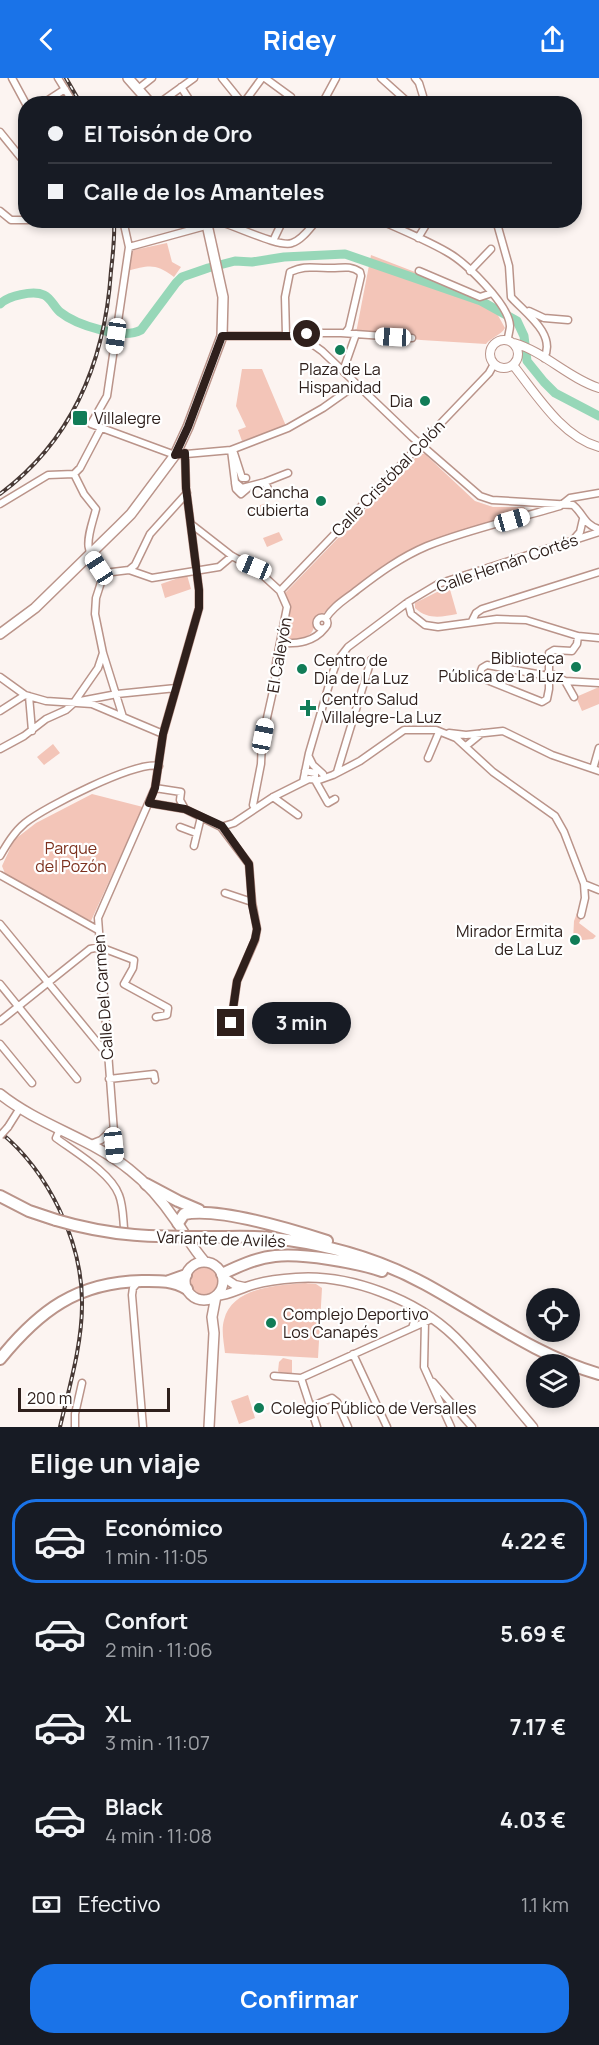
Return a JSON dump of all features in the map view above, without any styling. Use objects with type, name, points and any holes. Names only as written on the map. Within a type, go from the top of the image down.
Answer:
[{"type":"highway","points":[[146,1184],[205,1212],[275,1225],[369,1254],[423,1283]]},
{"type":"highway","name":"Variante de Avilés","points":[[0,1196],[28,1210],[56,1220],[89,1230],[118,1235],[150,1238],[272,1238],[312,1244],[360,1256],[423,1283],[525,1343],[599,1374]]},
{"type":"highway","points":[[178,1223],[184,1214],[205,1212]]},
{"type":"highway","points":[[222,1276],[255,1260],[276,1256],[316,1258],[377,1269],[410,1282],[525,1343]]},
{"type":"highway","points":[[169,1281],[188,1271]]},
{"type":"highway","points":[[0,1359],[22,1332],[57,1304],[76,1294],[98,1286],[138,1281],[169,1281],[187,1289]]},
{"type":"main road","points":[[128,78],[144,96]]},
{"type":"main road","points":[[0,634],[35,608],[131,514],[175,455],[188,427],[222,336],[224,312],[217,267],[207,228]]},
{"type":"main road","points":[[0,1094],[20,1108],[116,1159],[146,1184],[178,1223],[190,1245],[205,1262]]},
{"type":"main road","points":[[190,1245],[187,1289],[191,1295],[202,1299],[234,1293],[244,1287],[270,1280],[298,1277],[332,1279],[370,1288],[409,1304],[428,1320],[454,1336],[533,1427]]},
{"type":"main road","points":[[188,1271],[199,1262],[205,1262],[215,1265],[222,1276],[235,1285],[244,1287]]},
{"type":"main road","points":[[209,1427],[214,1333],[212,1317],[216,1296],[221,1290],[222,1276]]},
{"type":"main road","points":[[202,1299],[212,1317]]},
{"type":"street","points":[[12,78],[22,96]]},
{"type":"street","points":[[58,78],[70,96]]},
{"type":"street","points":[[138,89],[152,78]]},
{"type":"street","points":[[169,96],[194,78]]},
{"type":"street","points":[[222,78],[237,96]]},
{"type":"street","points":[[249,96],[263,78],[290,96]]},
{"type":"street","points":[[326,96],[336,78]]},
{"type":"street","points":[[381,78],[397,96]]},
{"type":"street","points":[[415,78],[423,96]]},
{"type":"street","points":[[181,87],[187,96]]},
{"type":"street","points":[[56,96],[66,89]]},
{"type":"street","points":[[0,132],[18,154]]},
{"type":"street","points":[[0,211],[11,220],[18,220]]},
{"type":"street","points":[[125,228],[129,247],[107,396],[91,424],[175,455],[232,450],[288,428],[323,408],[357,384]]},
{"type":"street","points":[[129,247],[190,228]]},
{"type":"street","points":[[246,228],[286,245],[296,242],[308,228]]},
{"type":"street","points":[[273,241],[279,228]]},
{"type":"street","points":[[399,228],[449,253],[492,293],[508,320],[515,342],[518,349],[519,357],[513,365],[501,368],[495,364],[490,358],[494,344],[500,340],[515,342],[571,376],[599,388]]},
{"type":"street","points":[[418,238],[424,228]]},
{"type":"street","points":[[498,228],[509,266],[511,297],[537,322],[548,351],[544,358]]},
{"type":"street","points":[[470,271],[491,249]]},
{"type":"street","points":[[286,335],[285,297],[290,272],[309,266],[332,268],[345,266],[357,269],[362,276],[349,328],[345,333]]},
{"type":"street","points":[[419,271],[480,297],[492,293]]},
{"type":"street","points":[[525,310],[544,318],[568,320]]},
{"type":"street","points":[[222,336],[301,336],[318,333],[345,333],[412,338]]},
{"type":"street","points":[[313,343],[318,333]]},
{"type":"street","points":[[343,371],[356,334]]},
{"type":"street","points":[[301,336],[313,343],[480,496],[492,500],[573,505],[583,519],[599,531]]},
{"type":"street","name":"Calle Cristóbal Colón","points":[[280,591],[422,444],[495,364]]},
{"type":"street","points":[[513,365],[566,428],[578,438],[599,447]]},
{"type":"street","points":[[0,504],[48,475],[74,474],[80,468],[101,428]]},
{"type":"street","points":[[232,450],[242,478],[246,478]]},
{"type":"street","points":[[232,450],[235,482],[242,488],[288,473]]},
{"type":"street","name":"Calle Del Carmen","points":[[116,1159],[106,1053],[98,918],[155,788],[163,734],[199,608],[185,453]]},
{"type":"street","points":[[74,474],[84,494],[96,509],[87,535],[90,555],[104,573]]},
{"type":"street","points":[[265,482],[270,493]]},
{"type":"street","points":[[281,643],[293,644],[315,636],[322,628],[318,620],[322,617],[326,618],[332,610],[372,578],[415,552],[449,538],[564,503],[570,498],[599,493]]},
{"type":"street","points":[[129,570],[135,565],[150,534],[187,494]]},
{"type":"street","points":[[527,502],[530,509],[528,515]]},
{"type":"street","points":[[573,540],[580,532],[583,519]]},
{"type":"street","points":[[192,524],[232,556],[256,569],[280,591]]},
{"type":"street","name":"Calle Hernán Cortés","points":[[303,782],[337,661],[348,647],[408,602],[438,584],[599,531]]},
{"type":"street","points":[[104,573],[129,570],[152,578],[219,567],[232,556]]},
{"type":"street","points":[[472,621],[476,613],[482,609],[599,572]]},
{"type":"street","points":[[104,573],[96,598],[95,614],[103,653],[123,717]]},
{"type":"street","name":"El Caleyón","points":[[255,808],[253,805],[261,764],[262,740],[275,682],[276,663],[287,607],[280,591]]},
{"type":"street","points":[[408,602],[411,614]]},
{"type":"street","points":[[398,609],[411,614],[425,625],[438,627],[497,619],[526,620],[579,636],[599,638]]},
{"type":"street","points":[[579,636],[572,651],[554,650],[549,653],[548,674],[549,689],[547,699],[542,702],[487,680],[480,672],[487,665],[548,674],[566,681],[599,683]]},
{"type":"street","points":[[0,749],[32,731],[46,719],[66,710],[75,702],[98,669],[103,653]]},
{"type":"street","points":[[335,774],[373,661]]},
{"type":"street","points":[[0,677],[27,695],[46,701],[92,704],[163,734]]},
{"type":"street","points":[[566,681],[574,697]]},
{"type":"street","points":[[75,702],[117,694],[176,688]]},
{"type":"street","points":[[0,711],[27,695]]},
{"type":"street","points":[[27,695],[32,731]]},
{"type":"street","points":[[222,826],[234,823],[273,796],[309,779],[335,774],[360,761],[405,730],[436,730],[456,738],[493,772],[555,816],[564,831],[584,884],[585,898],[581,915]]},
{"type":"street","points":[[439,732],[466,735],[485,731],[503,731],[552,755],[596,770],[599,748]]},
{"type":"street","points":[[466,746],[485,731]]},
{"type":"street","points":[[428,758],[439,732]]},
{"type":"street","points":[[309,756],[328,803],[331,799]]},
{"type":"street","points":[[0,856],[17,831],[42,812],[128,771],[148,765],[159,765]]},
{"type":"street","points":[[305,771],[318,777]]},
{"type":"street","points":[[155,788],[181,792],[180,800],[185,809]]},
{"type":"street","points":[[273,796],[298,815]]},
{"type":"street","points":[[149,803],[185,809],[222,826],[249,864],[257,929],[237,981],[231,1023]]},
{"type":"street","points":[[194,846],[201,817]]},
{"type":"street","points":[[180,827],[196,833]]},
{"type":"street","points":[[0,875],[98,930]]},
{"type":"street","points":[[584,884],[599,890]]},
{"type":"street","points":[[225,893],[252,902]]},
{"type":"street","points":[[0,924],[106,1053]]},
{"type":"street","points":[[0,1021],[90,949],[100,947],[134,960],[133,968],[124,984],[168,1008],[167,1015],[156,1017]]},
{"type":"street","points":[[0,984],[77,1079]]},
{"type":"street","points":[[0,1044],[32,1083]]},
{"type":"street","points":[[109,1079],[154,1074],[154,1080]]},
{"type":"street","points":[[0,1136],[20,1108]]},
{"type":"street","points":[[91,1144],[101,1140],[113,1128]]},
{"type":"street","points":[[60,1129],[56,1138],[95,1167],[119,1193],[123,1227]]},
{"type":"street","points":[[138,1281],[133,1288],[132,1295],[143,1426]]},
{"type":"street","points":[[409,1304],[416,1316],[411,1328]]},
{"type":"street","points":[[274,1376],[302,1378],[428,1320]]},
{"type":"street","points":[[428,1320],[424,1367],[452,1427]]},
{"type":"street","points":[[353,1354],[387,1427]]},
{"type":"street","points":[[302,1378],[317,1427]]},
{"type":"street","points":[[429,1378],[472,1427]]},
{"type":"street","points":[[75,1427],[75,1414],[82,1383]]},
{"type":"street","points":[[310,1407],[332,1398],[337,1402],[348,1427]]},
{"type":"street","points":[[444,1412],[456,1407]]},
{"type":"green space","points":[[167,243],[172,262],[181,267],[174,277],[151,266],[126,271],[131,252]]},
{"type":"green space","points":[[371,255],[490,301],[505,328],[486,344],[356,333]]},
{"type":"green space","points":[[242,369],[262,369],[286,426],[242,441],[238,430],[246,427],[236,406]]},
{"type":"green space","points":[[419,454],[425,454],[475,501],[493,507],[524,507],[525,512],[416,547],[368,577],[321,615],[310,634],[300,638],[285,639],[283,636],[290,614],[285,593]]},
{"type":"green space","points":[[266,503],[269,511],[253,518],[250,509]]},
{"type":"green space","points":[[279,532],[283,540],[267,547],[263,538]]},
{"type":"green space","points":[[187,575],[191,589],[165,598],[161,584]]},
{"type":"green space","points":[[449,586],[457,614],[430,616],[415,608],[415,603]]},
{"type":"green space","points":[[599,687],[599,704],[582,711],[576,697]]},
{"type":"green space","points":[[53,744],[60,753],[44,765],[37,757]]},
{"type":"green space","name":"Parque del Pozón","points":[[92,794],[143,807],[91,921],[6,876],[2,866],[14,840],[36,823]]},
{"type":"green space","points":[[577,913],[583,916],[579,923],[596,936],[593,939],[573,941],[574,921]]},
{"type":"green space","points":[[204,1266],[210,1267],[218,1275],[218,1287],[210,1295],[204,1296],[198,1295],[190,1287],[189,1281],[190,1275],[198,1267]]},
{"type":"green space","name":"Complejo Deportivo Los Canapés","points":[[305,1283],[316,1284],[322,1288],[318,1358],[225,1353],[223,1324],[229,1309],[236,1301],[257,1290]]},
{"type":"green space","points":[[283,1358],[292,1360],[292,1375],[281,1374],[278,1371],[279,1362]]},
{"type":"green space","points":[[248,1395],[255,1418],[239,1424],[231,1401]]},
{"type":"waterway","points":[[0,304],[21,295],[34,293],[44,295],[60,312],[77,322],[100,330],[133,333],[141,330],[182,277],[235,261],[252,262],[284,257],[345,254],[481,301],[517,321],[524,336],[527,361],[544,382],[555,393],[599,416]]},
{"type":"railway","points":[[66,78],[76,96]]},
{"type":"railway","points":[[0,494],[48,449],[81,396],[102,336],[108,304],[114,228]]},
{"type":"railway","points":[[0,1132],[17,1148],[47,1187],[69,1233],[81,1281],[80,1335],[60,1427]]},
{"type":"place","name":"Plaza de La Hispanidad","points":[[340,350]]},
{"type":"place","name":"Dia","points":[[425,401]]},
{"type":"place","name":"Villalegre","points":[[80,418]]},
{"type":"place","name":"Cancha cubierta","points":[[321,501]]},
{"type":"place","name":"Biblioteca Pública de La Luz","points":[[576,667]]},
{"type":"place","name":"Centro de Dia de La Luz","points":[[302,669]]},
{"type":"place","name":"Centro Salud Villalegre-La Luz","points":[[308,708]]},
{"type":"place","name":"Mirador Ermita de La Luz","points":[[575,940]]},
{"type":"place","name":"Complejo Deportivo Los Canapés","points":[[271,1323]]},
{"type":"place","name":"Colegio Público de Versalles","points":[[259,1408]]},
{"type":"route","points":[[231,1023],[237,981],[257,929],[252,905],[249,864],[222,826],[185,809],[149,803],[155,788],[163,734],[199,608],[192,524],[186,488],[185,453],[175,455],[188,427],[222,336],[301,336],[307,334]]}]
